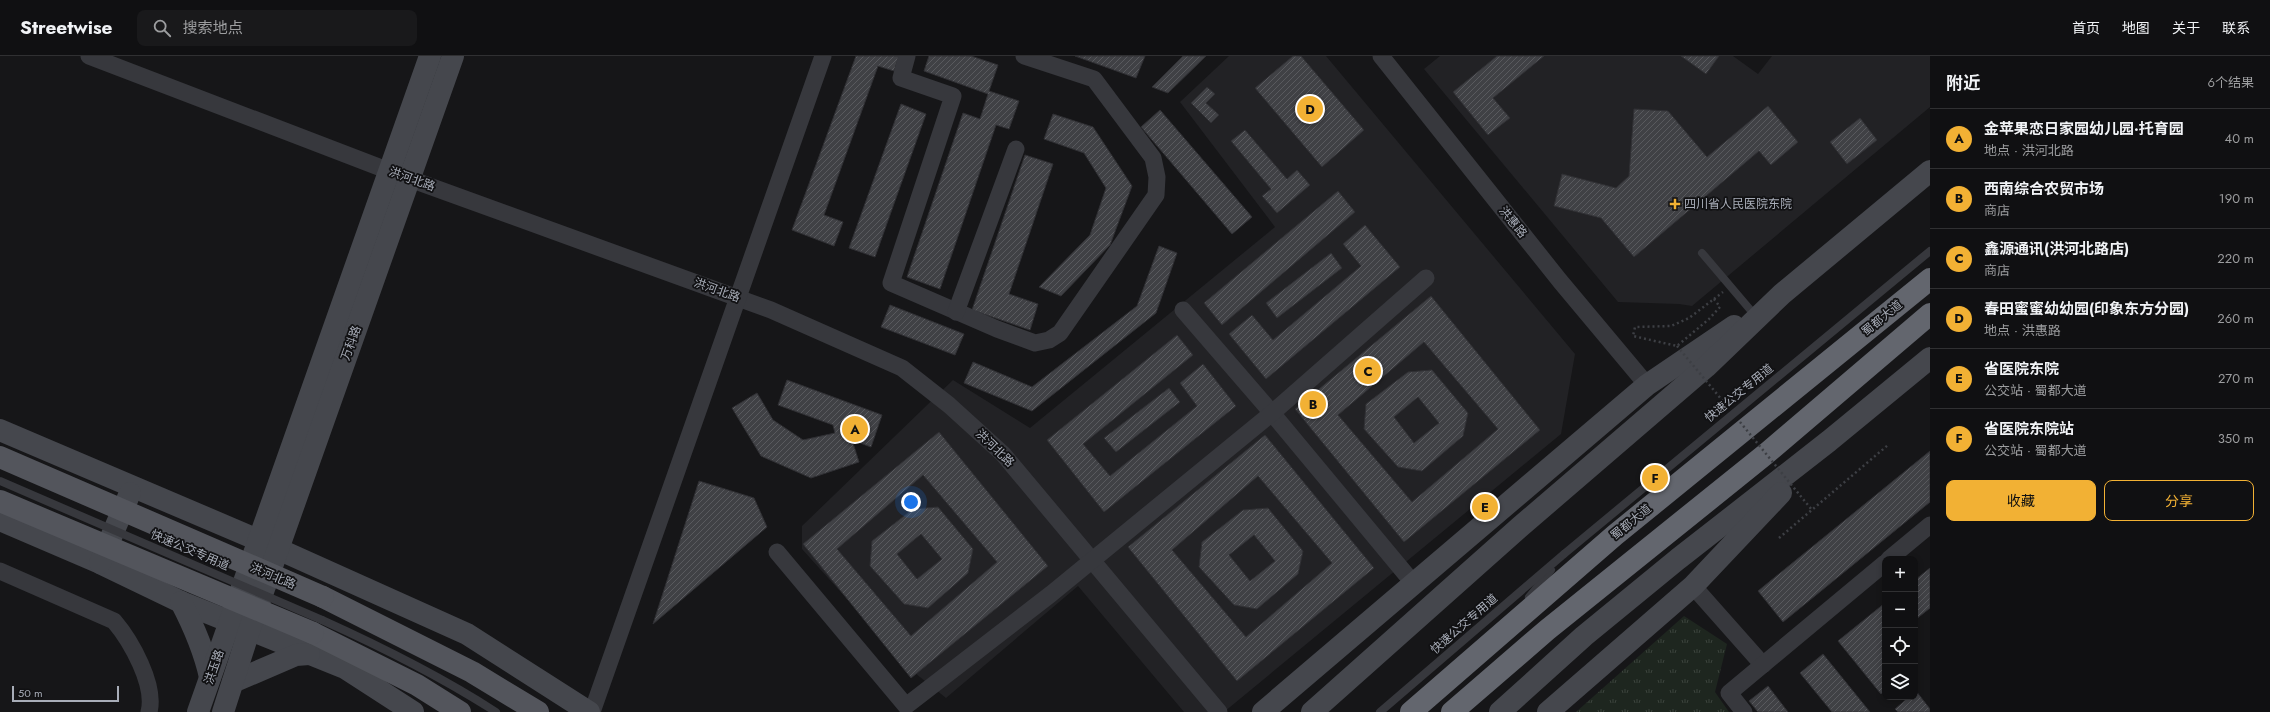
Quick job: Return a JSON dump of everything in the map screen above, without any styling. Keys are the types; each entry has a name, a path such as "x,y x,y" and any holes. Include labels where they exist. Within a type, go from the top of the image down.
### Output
{"highway":[{"name":"蜀都大道","path":"1411,712 1616,535 1930,278"},
{"path":"1452,712 1547,630 1767,453 1930,314"}],"main road":[{"name":"万科路","path":"230,622 430,56"},
{"name":"万科路","path":"249,631 453,56"},
{"path":"1312,712 1521,526 1706,367 1782,294 1930,171"},
{"path":"1264,712 1647,385 1782,294"},
{"path":"1500,712 1584,636 1678,559 1829,441 1930,358"},
{"path":"0,430 258,540 467,634 590,712"},
{"path":"1548,712 1692,586 1829,441"},
{"name":"洪河北路","path":"0,458 323,597 472,672 538,712"},
{"path":"100,563 133,487"},
{"path":"0,501 313,633 417,685 460,712"},
{"path":"0,520 100,563 181,602 249,631 345,668 413,712"},
{"path":"181,602 196,631 205,655 210,677"},
{"name":"洪玉路","path":"198,712 230,622"},
{"name":"洪玉路","path":"223,712 249,631"},
{"path":"233,682 296,655 309,654"},
{"path":"417,685 449,712"}],"street":[{"name":"洪河北路","path":"89,56 410,179 771,310 902,368 949,405 1003,454 1219,712"},
{"path":"590,712 823,56"},
{"path":"907,56 900,78 953,96 891,283 956,312 1035,343 1048,340 1060,333 1156,195 1157,176 1153,158 1094,79 1024,56"},
{"name":"洪惠路","path":"1381,56 1560,281 1647,385"},
{"path":"956,312 1016,149"},
{"path":"777,552 906,706 1093,560 1272,413 1426,278"},
{"path":"1183,310 1272,413 1414,584"},
{"path":"1893,556 1930,525"},
{"path":"1744,712 1729,693 1882,566"},
{"path":"0,570 114,621 126,636 145,675 151,703 149,712"},
{"path":"1692,586 1763,665"}],"lane":[{"name":"快速公交专用道","path":"1380,712 1564,554 1930,251"},
{"path":"1702,253 1753,313"},
{"name":"快速公交专用道","path":"0,481 391,651 462,690 496,712"},
{"name":"快速公交专用道","path":"1405,712 1508,624 1564,554"}],"path":[{"path":"1723,292 1690,318 1671,326 1635,327 1633,336 1677,346 1727,407"},
{"path":"1677,346 1709,319 1720,307 1714,299"},
{"path":"1737,419 1812,510"},
{"path":"1779,538 1888,445"}],"shaded area":[{"path":"1229,56 1326,56 1575,354 1561,434 1224,712 1184,712 1078,586 946,698 910,669 802,549 802,526 953,380 1030,428 1275,227 1180,102"},
{"name":"四川省人民医院东院","path":"1440,56 1733,56 1758,74 1772,56 1930,56 1930,107 1692,306 1679,304 1618,302 1424,69"}],"green space":[{"path":"1684,616 1727,644 1715,692 1729,712 1576,712"}],"building":[{"path":"856,56 899,56 894,71 878,66 824,215 843,222 834,246 792,230"},
{"path":"929,56 971,56 998,65 989,91 1019,101 1009,129 996,125 940,289 907,277 963,113 980,119 988,94 924,71"},
{"path":"1075,56 1145,56 1136,78"},
{"path":"1183,56 1206,56 1168,93 1152,87"},
{"path":"1293,56 1301,56 1364,130 1322,167 1255,88"},
{"path":"1497,56 1544,56 1493,98 1510,118 1488,135 1453,92"},
{"path":"1681,56 1719,56 1706,74"},
{"path":"1207,87 1215,94 1206,103 1219,115 1211,123 1191,103"},
{"path":"901,104 926,114 875,257 849,248"},
{"path":"1768,106 1798,142 1771,165 1759,151 1634,257 1601,218 1554,206 1562,174 1616,188 1629,176 1634,109 1668,111 1707,157"},
{"path":"1160,110 1252,217 1232,234 1141,127"},
{"path":"1053,114 1093,127 1132,186 1110,245 1061,296 1039,287 1090,235 1106,188 1084,153 1044,139"},
{"path":"1860,118 1877,140 1847,164 1830,142"},
{"path":"1245,130 1287,179 1297,170 1310,185 1277,213 1262,196 1271,189 1231,141"},
{"path":"1025,155 1053,164 1009,294 1038,304 1030,330 972,310"},
{"path":"1338,191 1355,212 1222,325 1204,303"},
{"path":"1365,225 1400,267 1266,379 1229,334 1252,315 1273,340 1361,266 1343,244"},
{"path":"1159,246 1177,253 1156,313 1032,411 964,383 973,362 1032,387 1137,306"},
{"path":"1331,253 1342,268 1277,318 1266,303"},
{"path":"1431,296 1540,430 1404,542 1295,409","holes":["1424,342 1498,429 1412,502 1338,415"]},
{"path":"890,305 964,334 955,355 881,327"},
{"path":"1177,335 1193,355 1083,444 1110,476 1197,406 1180,383 1203,364 1236,406 1104,512 1047,440"},
{"path":"1432,370 1468,413 1463,436 1422,471 1398,467 1364,429 1366,404 1408,372","holes":["1418,397 1439,423 1414,443 1394,417"]},
{"path":"787,380 882,415 871,447 852,440 859,462 811,478 761,456 732,408 757,393 773,420 803,440 835,433 833,425 778,405"},
{"path":"1169,388 1180,402 1116,452 1104,438"},
{"path":"939,432 1048,566 911,678 803,544","holes":["923,475 997,562 911,636 837,549"]},
{"path":"1265,435 1374,568 1237,681 1128,547","holes":["1258,476 1332,563 1246,637 1172,550"]},
{"path":"1930,451 1930,502 1783,622 1758,591"},
{"path":"699,481 754,498 767,527 653,624"},
{"path":"938,507 973,549 968,573 928,608 904,604 870,566 872,541 913,509","holes":["921,534 942,559 917,579 897,554"]},
{"path":"1268,508 1303,551 1298,574 1257,609 1234,605 1199,567 1202,542 1243,510","holes":["1254,535 1275,561 1250,581 1229,555"]},
{"path":"1930,568 1930,608 1918,618 1918,592 1918,578"},
{"path":"1882,605 1881,694 1838,641"},
{"path":"1823,654 1870,712 1832,712 1800,673"},
{"path":"1768,686 1788,712 1758,712 1749,701"},
{"path":"1918,694 1930,709 1930,712 1898,712 1895,709 1906,700 1918,700"}],"place":[{"name":"春田蜜蜜幼幼园(印象东方分园)","path":"1310,109"},
{"name":"四川省人民医院东院","path":"1675,204"},
{"name":"鑫源通讯(洪河北路店)","path":"1368,371"},
{"name":"西南综合农贸市场","path":"1313,404"},
{"name":"金苹果恋日家园幼儿园·托育园","path":"855,429"},
{"name":"省医院东院站","path":"1655,478"},
{"name":"省医院东院","path":"1485,507"}]}
